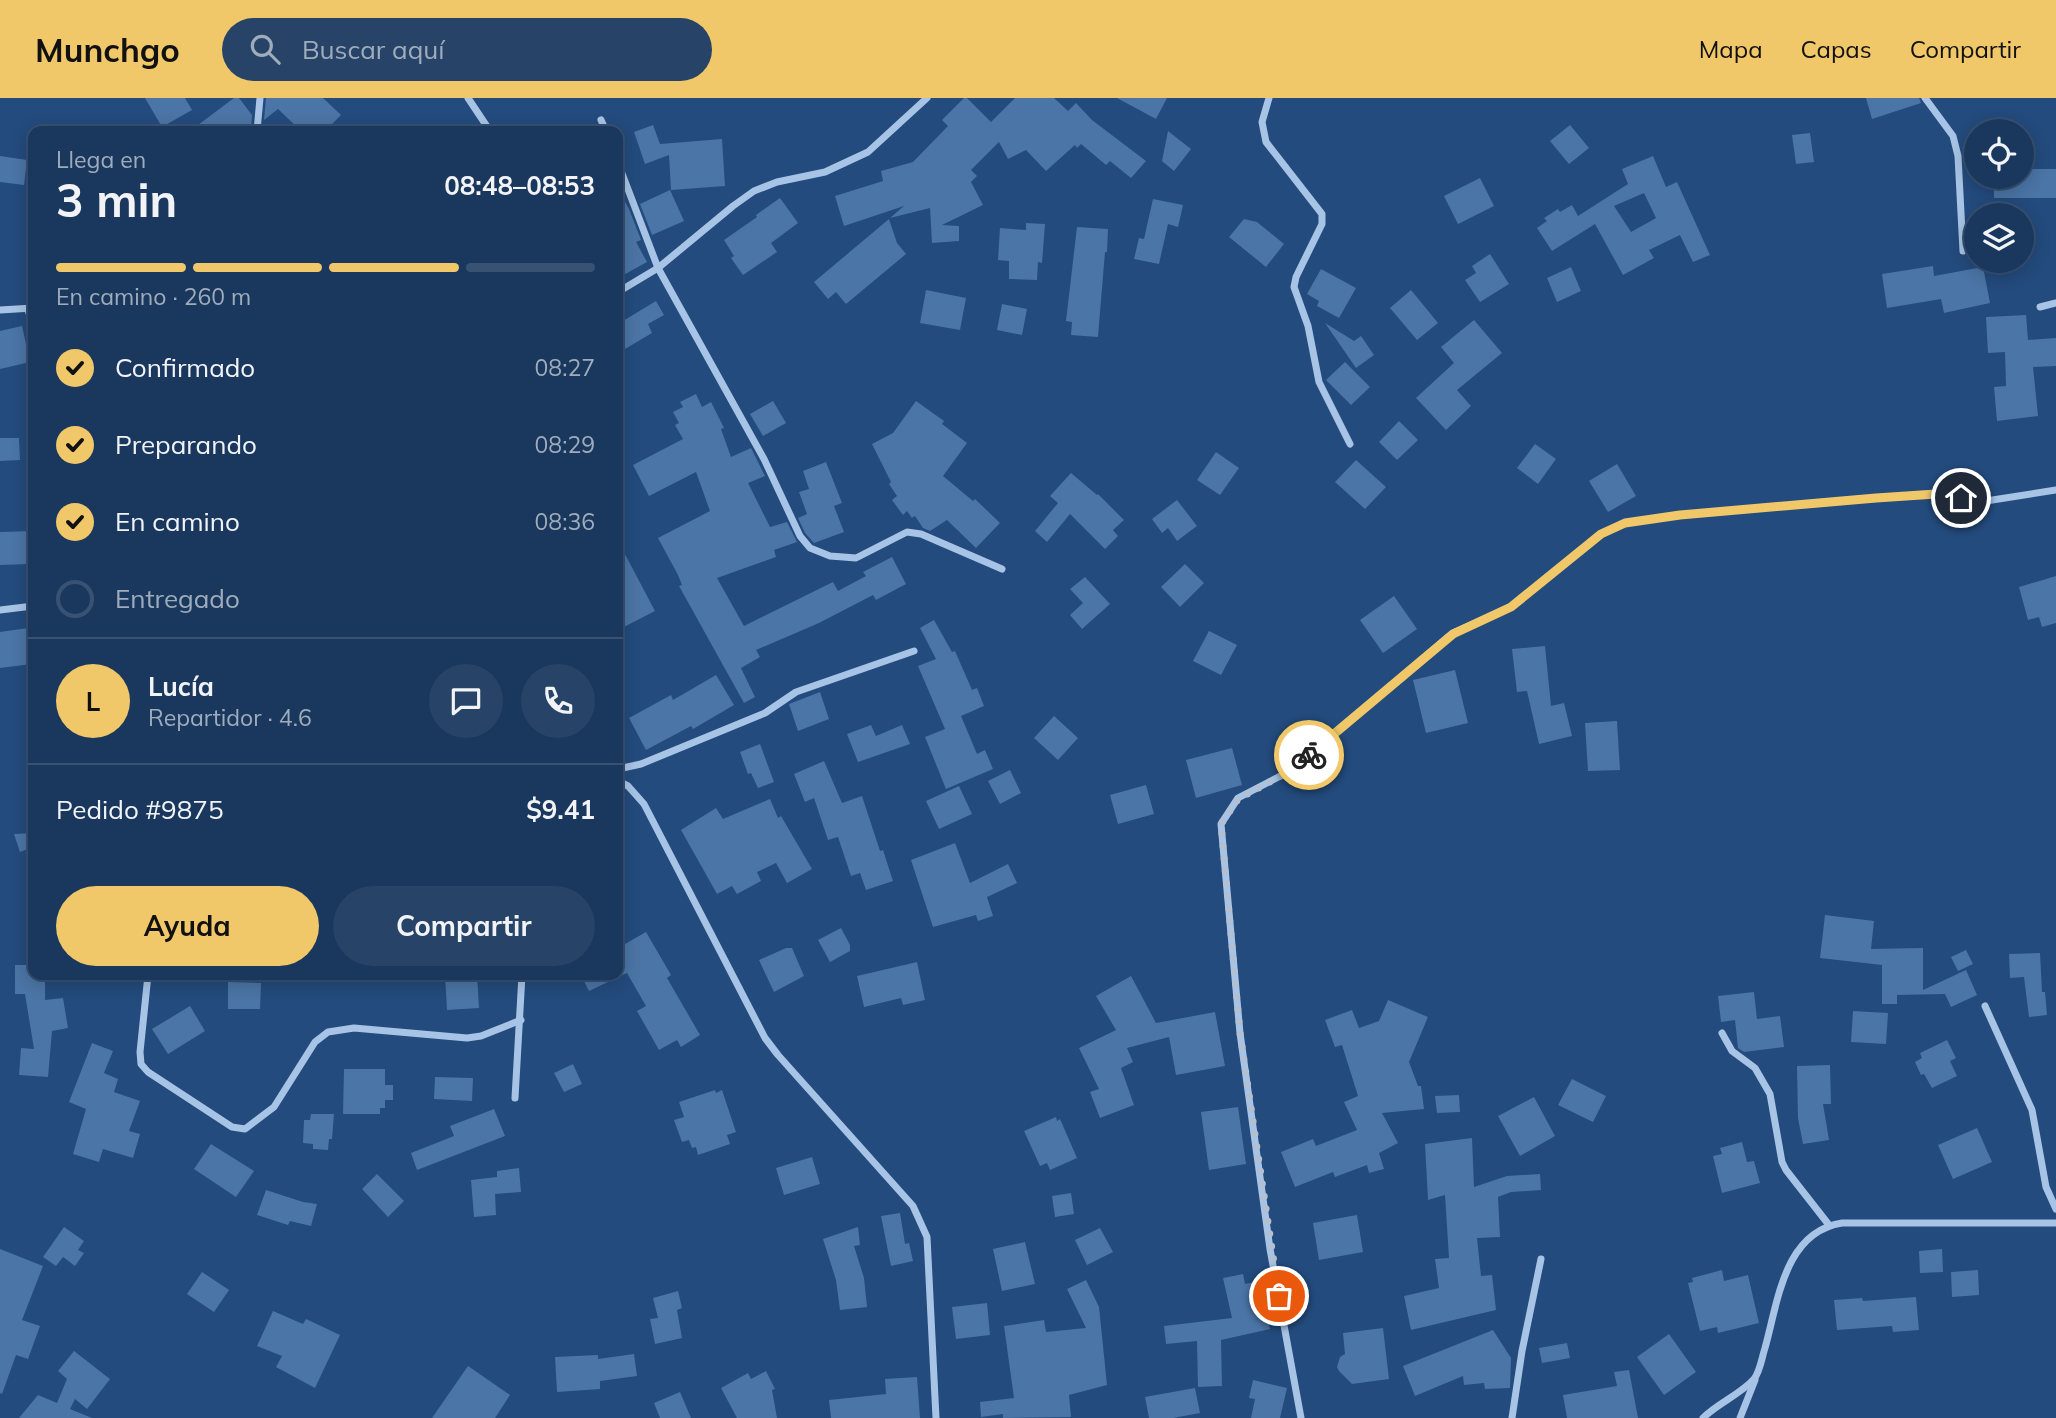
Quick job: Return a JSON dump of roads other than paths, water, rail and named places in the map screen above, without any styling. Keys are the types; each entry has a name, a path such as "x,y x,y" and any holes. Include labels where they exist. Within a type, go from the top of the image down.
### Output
{"street":[{"path":"257,126 260,98"},
{"path":"468,98 487,126"},
{"path":"623,289 658,268 754,191 778,182 825,172 868,152 927,98"},
{"path":"1269,98 1262,122 1266,142 1322,214 1322,224 1296,276 1294,287 1308,326 1319,382 1350,444"},
{"path":"1925,98 1953,136 1958,156 1963,251"},
{"path":"601,120 604,126"},
{"path":"623,176 658,268 764,459 800,536 810,548 831,556 856,558 907,532 921,534 1002,569"},
{"path":"2040,307 2056,303"},
{"path":"0,310 28,309"},
{"path":"1301,1418 1270,1248 1240,1033 1221,824 1238,799 1292,770 1453,634 1511,607 1601,534 1625,523 1694,514 1876,498 1936,494 1986,501 2056,490"},
{"path":"0,610 28,607"},
{"path":"623,768 641,764 765,713 796,692 914,652"},
{"path":"623,784 644,804 765,1038 913,1206 921,1220 927,1237 936,1418"},
{"path":"147,980 141,1064 148,1072 232,1127 245,1129 274,1107 315,1042 328,1032 354,1028 467,1038 481,1036 521,1020"},
{"path":"515,1098 522,980"},
{"path":"1985,1006 2032,1110 2046,1187 2056,1209"},
{"path":"1722,1033 1732,1051 1755,1068 1770,1094 1782,1162 1829,1225"},
{"path":"1740,1418 1756,1378 1786,1273 1797,1248 1816,1232 1829,1225 2056,1223"},
{"path":"1512,1418 1522,1351 1541,1259"},
{"path":"1703,1418 1711,1409 1756,1378"}]}
